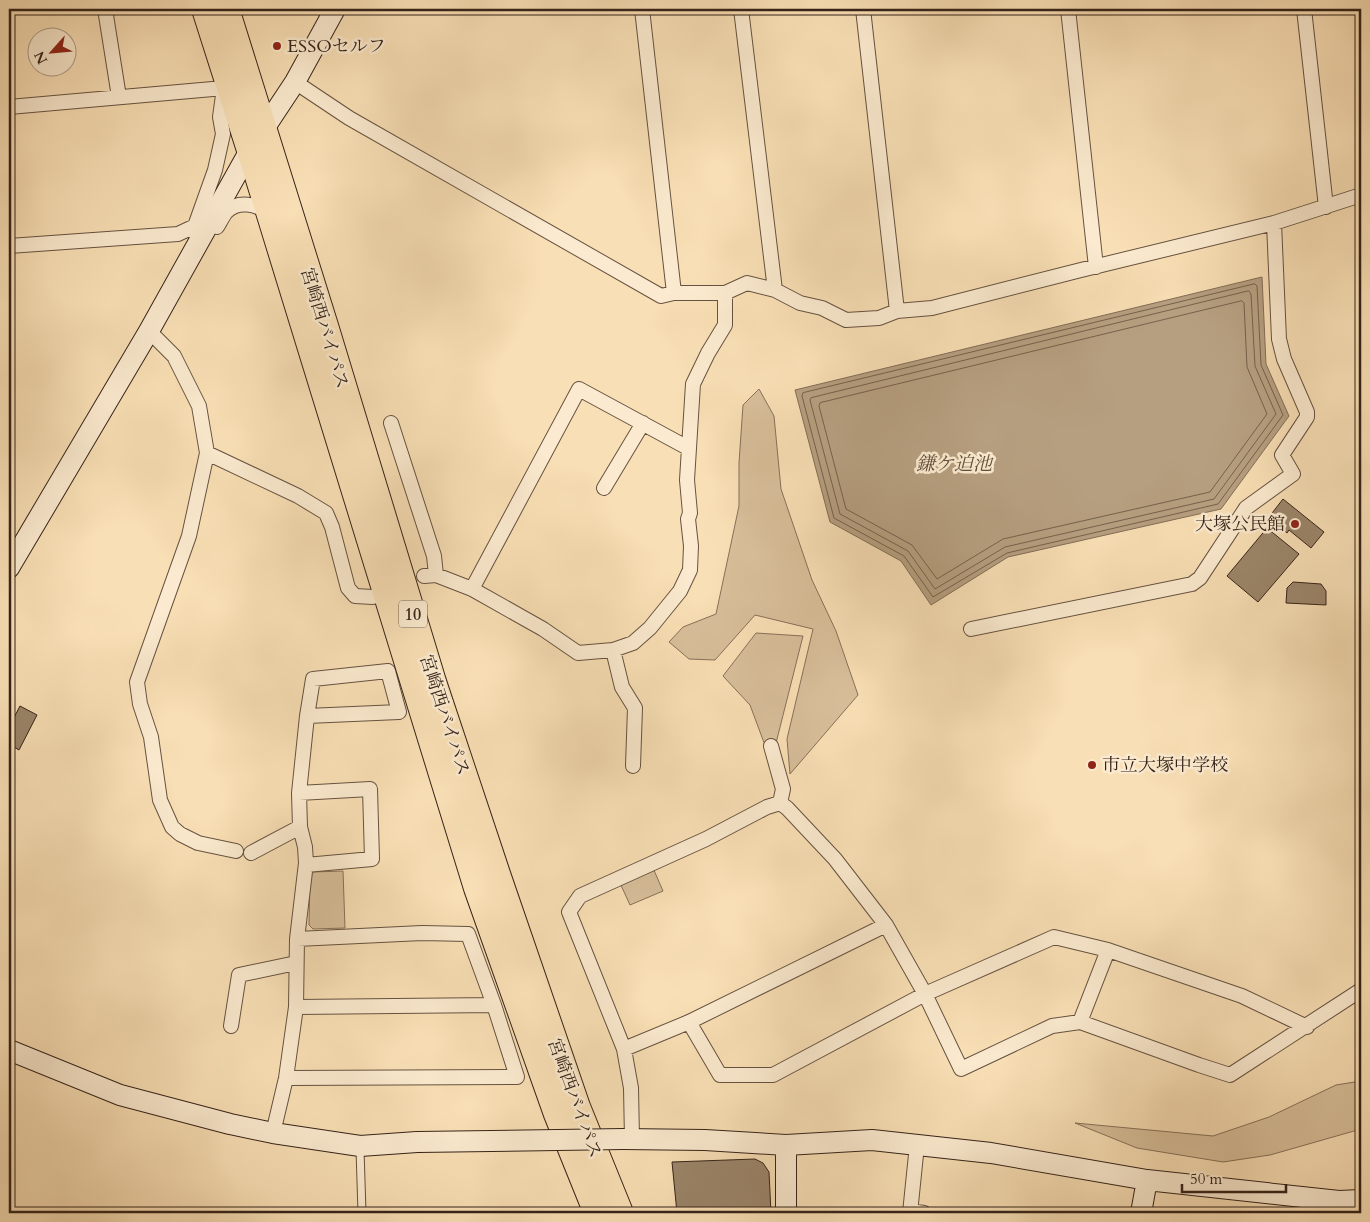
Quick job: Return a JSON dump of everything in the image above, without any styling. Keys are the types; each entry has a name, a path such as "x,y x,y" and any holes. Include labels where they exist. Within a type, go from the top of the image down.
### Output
{"highway":[{"name":"宮崎西バイパス","path":"205,9 223,77 257,141 325,326 433,682 498,878 577,1107 620,1213"},
{"name":"宮崎西バイパス","path":"226,9 257,141 272,222 477,888 557,1114 597,1213"}],"street":[{"path":"105,9 119,97"},
{"path":"9,568 149,331 197,235 295,82 335,9"},
{"path":"642,9 674,293"},
{"path":"741,9 775,290"},
{"path":"863,9 897,311"},
{"path":"1068,9 1096,267"},
{"path":"1304,9 1326,207"},
{"path":"9,107 119,97 223,77 220,117 223,134 197,235"},
{"path":"295,82 349,118 661,296 674,293 725,293 747,284 775,290 800,303 822,308 846,320 879,318 897,311 932,308 1274,223 1361,195"},
{"path":"9,246 178,234 211,236 227,211 241,205 254,205 268,212 272,222"},
{"path":"971,629 1192,584 1200,578 1246,508 1293,474 1282,455 1307,417 1307,412 1284,359 1279,339 1274,223"},
{"path":"391,423 434,556 430,576 472,589 543,629 578,653 613,650 633,642 650,628 680,591 690,570 691,546 688,518 690,513 687,480 693,384 708,353 725,326 725,293"},
{"path":"149,331 174,356 198,406 207,453 189,536 137,682 140,704 151,737 160,800 172,827 180,834 198,843 236,850"},
{"path":"472,589 579,389 688,448"},
{"path":"604,488 643,423"},
{"path":"207,453 298,496 326,513 332,527 348,588 355,596 373,597"},
{"path":"613,650 622,687 635,708 633,766"},
{"path":"273,1133 286,1078 296,1007 297,939 306,865 306,847 300,828 299,793 306,716 313,679 388,671 399,712 306,716"},
{"path":"771,746 783,790 780,803"},
{"path":"299,793 370,789 372,859 306,865"},
{"path":"780,803 835,859 886,925 925,994 961,1069 1052,1026 1080,1022 1199,1065 1230,1074 1307,1027 1361,990"},
{"path":"627,1139 631,1088 624,1049 569,912 580,896 706,839 767,807 780,803"},
{"path":"251,853 300,828"},
{"path":"624,1049 689,1022 886,925"},
{"path":"286,1078 517,1076 468,934 422,933 297,939"},
{"path":"689,1022 720,1075 773,1075 925,994 1054,937 1108,950 1242,996 1307,1027"},
{"path":"1080,1022 1108,950"},
{"path":"231,1026 239,975 296,963"},
{"path":"296,1007 494,1005"},
{"path":"9,1050 120,1095 230,1124 273,1133 360,1146 417,1142 627,1139 705,1140 786,1145 872,1140 991,1153 1147,1180 1339,1201 1361,1200"},
{"path":"917,1144 910,1212 924,1213"},
{"path":"786,1145 786,1213"},
{"path":"1141,1213 1147,1180"}],"lane":[{"path":"360,1146 362,1213"}],"shaded area":[{"path":"759,389 774,416 781,489 812,580 836,631 858,695 790,774 787,739 813,629 755,615 715,660 689,659 669,642 683,627 716,614 739,506 739,463 743,405"},
{"path":"756,633 803,636 776,743 766,748 750,705 723,676"},
{"path":"653,868 663,891 630,905 620,883"},
{"path":"343,871 345,928 313,929 309,925 310,875 313,872"},
{"path":"1361,1081 1361,1129 1270,1155 1223,1162 1137,1148 1075,1123 1213,1136 1269,1117 1336,1085"}],"water":[{"name":"鎌ケ迫池","path":"1262,277 1266,364 1289,416 1221,509 1008,557 931,605 901,561 830,522 795,390"}],"building":[{"name":"大塚公民館","path":"1283,499 1324,532 1311,548 1289,530 1287,533 1269,517"},
{"path":"1267,528 1299,554 1258,602 1227,576"},
{"path":"1293,582 1321,584 1326,591 1326,605 1286,603 1287,588"},
{"path":"20,706 37,715 19,750 9,744 9,727"},
{"path":"755,1159 763,1163 769,1172 771,1213 677,1213 672,1162"}],"place":[{"name":"ESSOセルフ","path":"277,46"},
{"name":"大塚公民館","path":"1295,524"},
{"name":"市立大塚中学校","path":"1092,765"}]}
